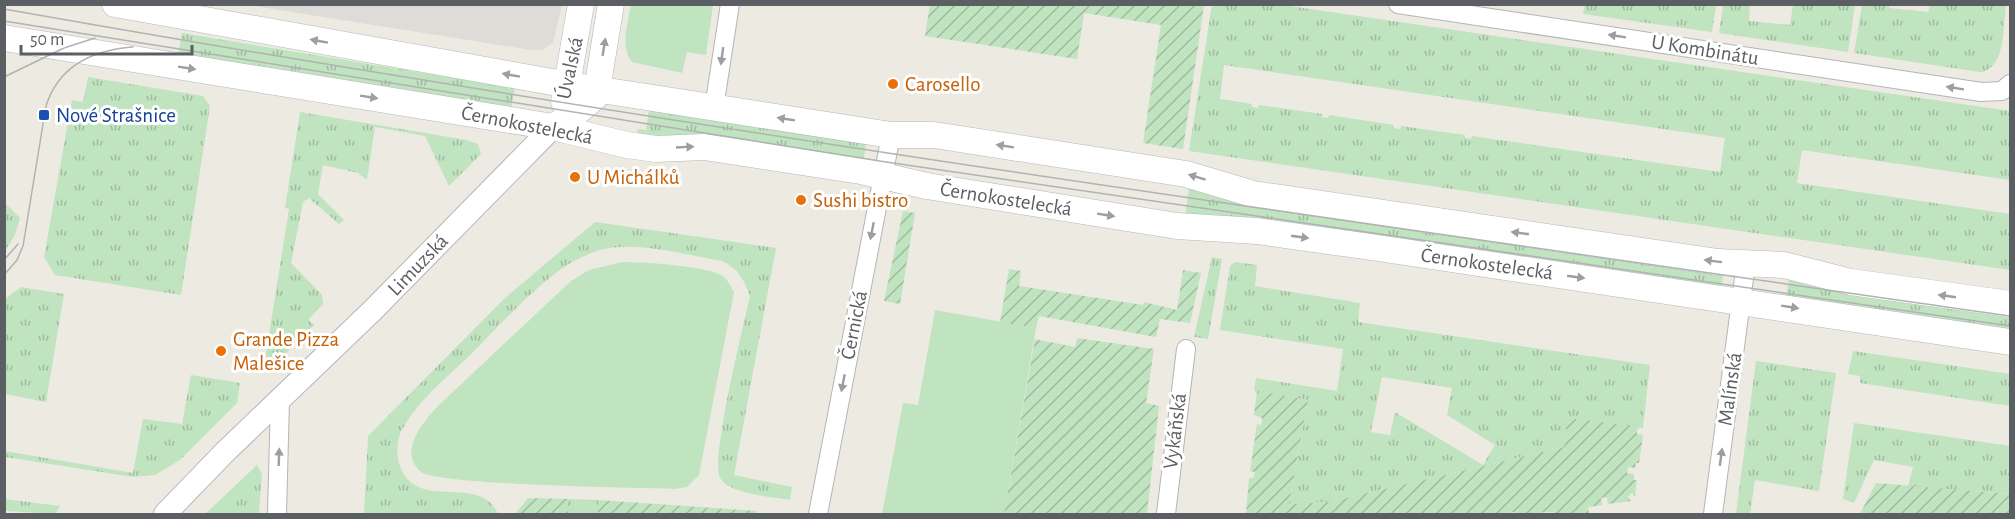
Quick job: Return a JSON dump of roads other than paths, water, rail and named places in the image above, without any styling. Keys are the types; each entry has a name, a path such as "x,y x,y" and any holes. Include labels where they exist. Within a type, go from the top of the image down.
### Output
{"main road":[{"name":"Černokostelecká","path":"115,4 598,90 891,135 934,135 1186,174 1253,194 1709,261 1784,265 1851,282 2010,304"},
{"name":"Úvalská","path":"553,127 569,85 582,4"},
{"name":"Úvalská","path":"553,127 588,105 598,90 611,4"},
{"name":"Černokostelecká","path":"4,38 553,127 627,145 656,149 704,147 861,171 883,177 1177,226 1280,234 2010,342"}],"street":[{"path":"714,108 730,4"},
{"name":"U Kombinátu","path":"1398,4 1981,92 2002,91 2010,84"},
{"name":"Limuzská","path":"165,514 225,452 374,310 553,127"},
{"name":"Černická","path":"818,514 891,135"},
{"name":"Malínská","path":"1713,514 1746,263"},
{"name":"Vykáňská","path":"1166,514 1186,349"},
{"path":"277,514 280,400"}],"tram line":[{"path":"4,9 755,133 2010,316"},
{"path":"4,21 886,162 2010,326"},
{"path":"4,77 64,48 95,38"},
{"path":"4,275 17,260 23,246 46,106 52,92 59,80 79,62 104,52 133,47"},
{"path":"4,260 18,244"}],"place":[{"name":"Carosello","path":"893,84"},
{"name":"Nové Strašnice","path":"44,115"},
{"name":"U Michálků","path":"575,177"},
{"name":"Sushi bistro","path":"801,200"},
{"name":"Grande Pizza Malešice","path":"221,351"}]}
